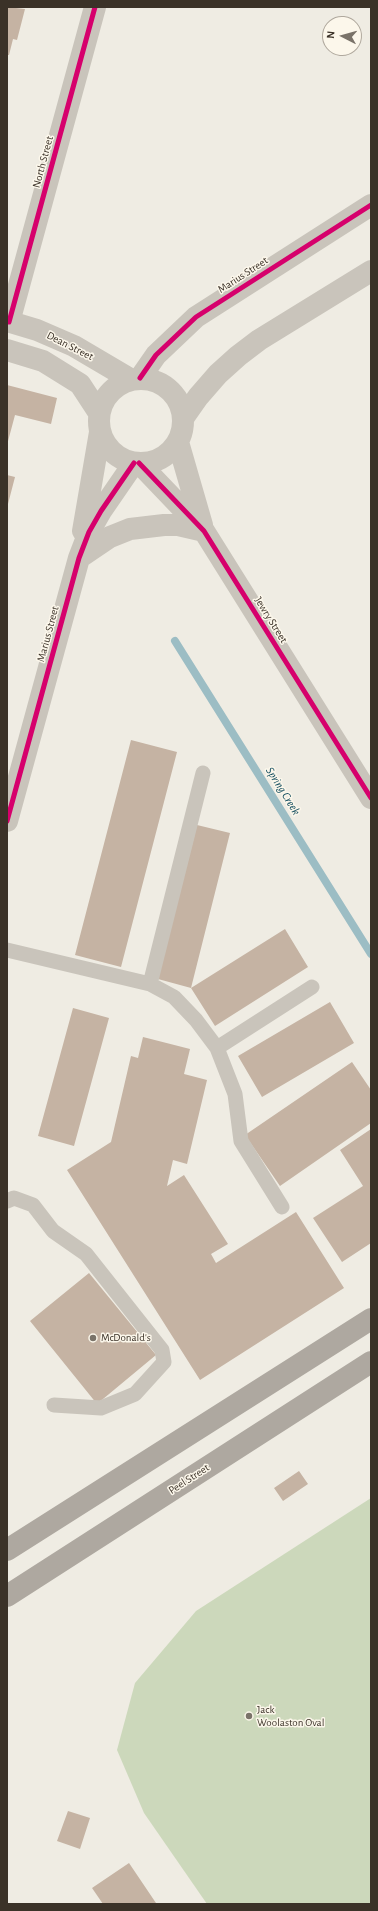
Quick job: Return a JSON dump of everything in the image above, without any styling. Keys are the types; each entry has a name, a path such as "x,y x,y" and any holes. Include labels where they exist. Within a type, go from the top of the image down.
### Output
{"main road":[{"path":"7,1550 371,1320"},
{"name":"Peel Street","path":"7,1596 371,1362"}],"street":[{"name":"North Street","path":"8,321 95,7"},
{"name":"Marius Street","path":"135,379 156,355 196,317 371,205"},
{"path":"184,417 213,380 238,356 260,340 371,271"},
{"name":"Dean Street","path":"8,321 37,330 74,346 135,379"},
{"path":"7,350 43,361 80,384 99,423 105,443 113,453 123,459 137,463 150,463 170,452 178,442 183,430 184,417 181,405 169,389 153,380 135,379 119,384 110,392 103,402 99,423"},
{"name":"Marius Street","path":"79,558 99,423"},
{"name":"Jewry Street","path":"178,442 204,531"},
{"name":"Marius Street","path":"7,821 79,558 89,532 101,511 137,463"},
{"name":"Jewry Street","path":"137,463 204,531 371,798"},
{"path":"79,558 110,537 130,529 178,525 204,531"}],"lane":[{"path":"150,984 203,773"},
{"path":"7,950 150,984 174,997 196,1020 217,1048 235,1094 241,1141 282,1207"},
{"path":"217,1048 312,987"},
{"path":"7,1201 14,1198 33,1205 53,1231 86,1254 162,1350 164,1362 135,1394 100,1408 54,1405"}],"green space":[{"name":"Jack Woolaston Oval","path":"371,1498 371,1904 207,1904 144,1813 117,1750 135,1683 196,1611"}],"building":[{"path":"7,7 25,9 17,40 13,39 9,55 7,55"},
{"path":"7,385 57,398 51,424 15,415 7,445"},
{"path":"7,475 15,477 8,504 7,504"},
{"path":"131,740 177,752 121,967 75,955"},
{"path":"197,825 230,833 191,988 158,979"},
{"path":"285,929 308,967 215,1026 191,988"},
{"path":"330,1002 354,1043 262,1097 238,1056"},
{"path":"73,1008 109,1018 74,1146 38,1136"},
{"path":"143,1037 190,1049 184,1074 207,1080 187,1164 173,1160 167,1186 184,1175 228,1244 211,1254 216,1263 296,1212 344,1288 200,1380 67,1170 111,1142 131,1056 138,1058"},
{"path":"352,1062 371,1090 371,1123 280,1186 245,1135"},
{"path":"371,1129 371,1243 342,1262 313,1218 363,1186 340,1150"},
{"name":"McDonald's","path":"89,1273 156,1355 97,1404 30,1321"},
{"path":"299,1471 308,1484 283,1501 274,1488"},
{"path":"68,1811 90,1818 80,1849 57,1841"},
{"path":"129,1863 156,1903 103,1904 92,1888"}],"waterway":[{"name":"Spring Creek","path":"175,641 371,954"}],"cycle path":[{"path":"9,322 95,7"},
{"path":"140,378 156,355 196,317 371,205"},
{"path":"7,821 79,558 89,532 101,511 134,463"},
{"path":"139,463 204,531 371,798"}],"place":[{"name":"McDonald's","path":"93,1338"},
{"name":"Jack Woolaston Oval","path":"249,1716"}]}
